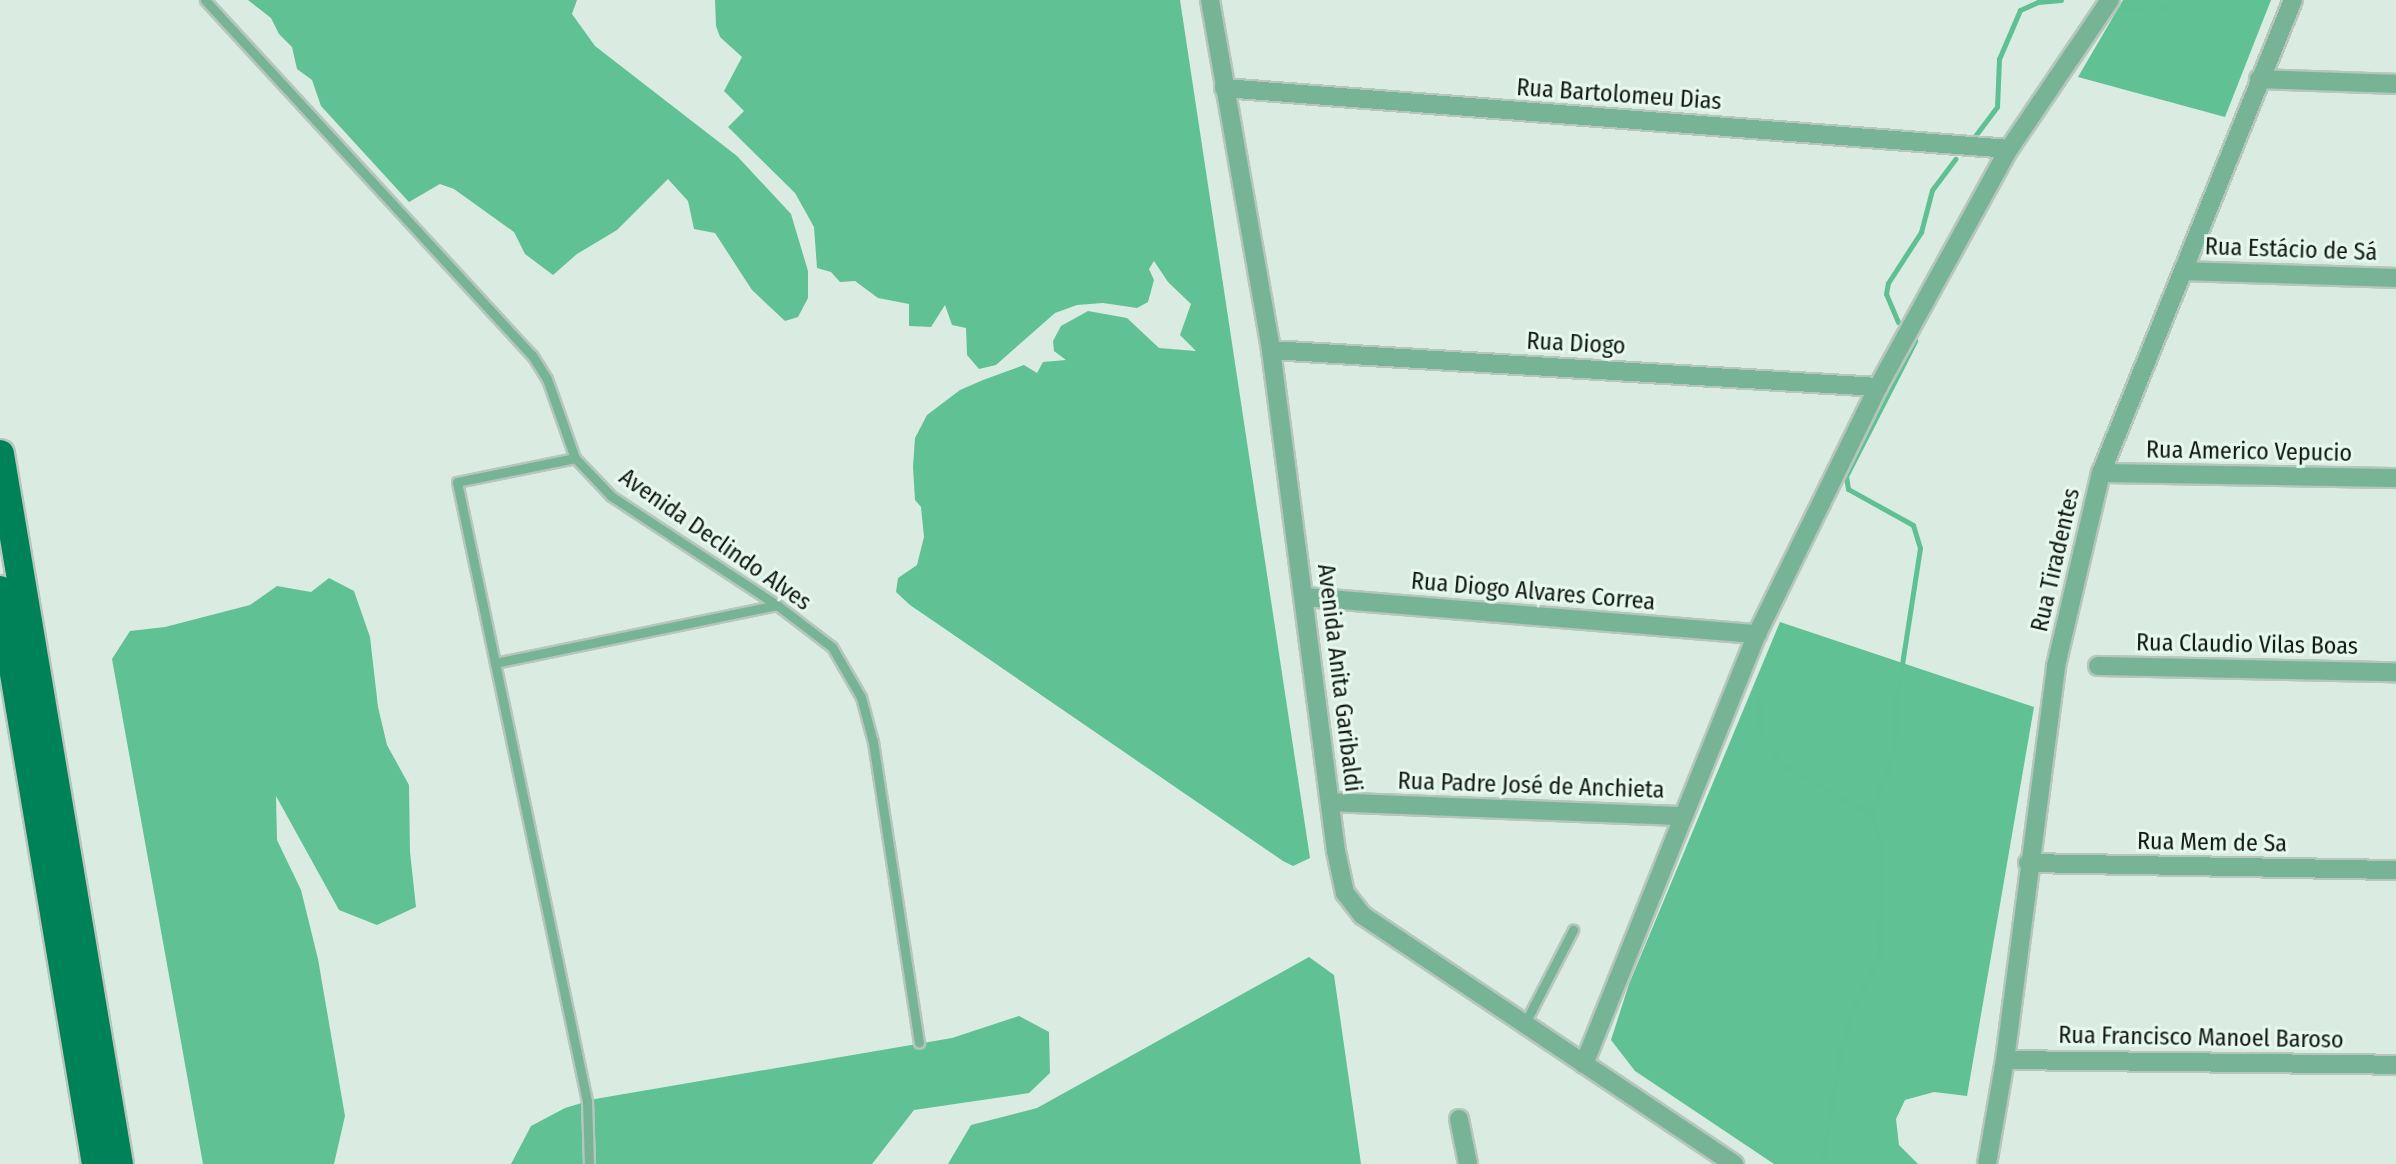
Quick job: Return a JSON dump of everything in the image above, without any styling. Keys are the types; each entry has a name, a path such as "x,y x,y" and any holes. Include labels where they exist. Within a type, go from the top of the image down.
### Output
{"main road":[{"path":"0,454 119,1164"},
{"path":"0,590 96,1164"}],"street":[{"name":"Avenida Anita Garibaldi","path":"1210,0 1271,350 1345,893 1362,915 1734,1164"},
{"path":"1584,1064 1757,634 1878,387 2009,149 2110,0"},
{"name":"Rua Tiradentes","path":"1987,1164 2005,1060 2028,863 2056,666 2101,473 2293,0"},
{"path":"2259,79 2396,84"},
{"name":"Rua Bartolomeu Dias","path":"1224,88 2009,149"},
{"name":"Rua Estácio de Sá","path":"2184,271 2396,278"},
{"name":"Rua Diogo","path":"1271,350 1878,387"},
{"name":"Rua Americo Vepucio","path":"2101,473 2396,478"},
{"name":"Rua Diogo Alvares Correa","path":"1305,597 1757,634"},
{"name":"Rua Claudio Vilas Boas","path":"2098,666 2396,672"},
{"name":"Rua Padre José de Anchieta","path":"1331,802 1682,816"},
{"name":"Rua Mem de Sa","path":"2028,863 2396,870"},
{"name":"Rua Francisco Manoel Baroso","path":"2005,1060 2396,1065"},
{"path":"1459,1119 1468,1164"}],"lane":[{"name":"Avenida Declindo Alves","path":"205,0 532,355 547,379 575,458 611,496 777,605 832,647 861,697 873,742 919,1043"},
{"path":"575,458 457,482 587,1101 589,1164"},
{"path":"495,663 777,605"},
{"path":"1525,1023 1573,930"}],"green space":[{"path":"248,0 577,0 572,14 595,46 737,156 791,214 808,271 808,298 798,317 785,321 752,290 715,233 694,229 688,201 668,179 617,230 577,254 553,275 525,254 514,232 454,189 440,184 409,202 321,106 312,80 297,69 292,47 279,34 271,18"},
{"path":"715,0 1180,0 1310,858 1293,866 1283,861 910,605 896,592 898,578 917,565 924,537 921,507 915,500 913,467 915,438 927,415 960,390 983,380 1024,365 1037,373 1043,362 1066,360 1054,351 1053,341 1061,326 1088,311 1127,318 1159,348 1196,351 1180,335 1191,304 1168,282 1154,261 1149,269 1154,280 1148,302 1137,308 1103,303 1077,305 1055,313 996,365 979,369 967,355 966,328 952,325 945,305 931,327 909,326 909,304 878,298 855,281 840,282 831,272 817,268 814,227 795,193 728,127 744,111 724,91 742,57 720,37 716,26"},
{"path":"2123,0 2271,0 2225,117 2078,77"},
{"path":"329,578 354,591 370,637 378,707 387,745 409,785 410,852 416,907 377,925 339,910 276,796 277,840 301,890 318,959 345,1116 334,1164 203,1164 112,659 130,631 165,627 250,605 277,586 311,592"},
{"path":"1780,622 2034,707 1967,1096 1934,1092 1905,1100 1896,1119 1899,1145 1918,1164 1774,1164 1635,1071 1611,1040 1629,984"},
{"path":"1309,957 1334,975 1361,1164 948,1164 971,1125 1037,1108"},
{"path":"1019,1016 1049,1032 1050,1073 1029,1093 914,1110 872,1164 511,1164 531,1126 565,1108 595,1099 952,1038"}],"waterway":[{"path":"1975,136 1997,107 1999,59 2020,10 2038,2 2061,0"},
{"path":"2123,7 2152,13 2176,0"},
{"path":"1898,322 1886,294 1888,283 1921,232 1932,190 1955,159"},
{"path":"1823,1157 1840,1053 1854,1006 1880,952 1882,847 1871,814 1893,754 1896,703 1920,548 1913,525 1848,489 1846,476 1915,341"},
{"path":"1758,699 1761,734 1782,765 1871,814"}]}
